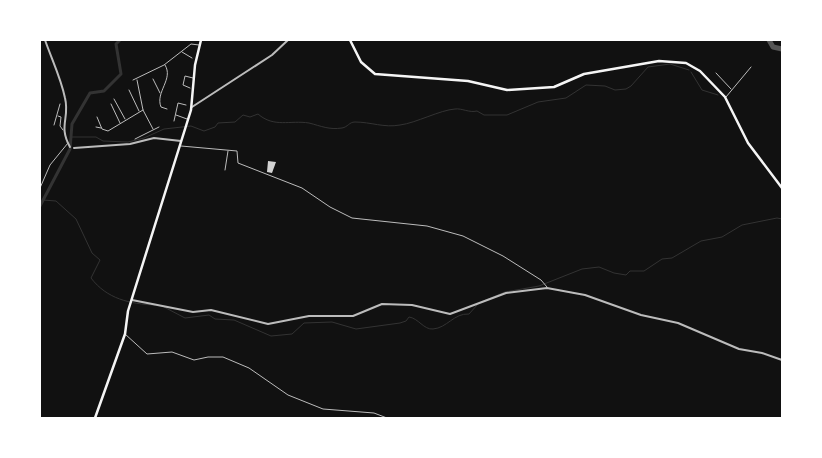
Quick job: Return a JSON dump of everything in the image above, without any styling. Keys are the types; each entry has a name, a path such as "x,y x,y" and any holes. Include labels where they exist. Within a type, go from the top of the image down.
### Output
{"main road":[{"path":"95,418 125,334 131,302 181,146 184,128 192,107 194,79 202,40"},
{"path":"350,40 366,69 384,76 463,81 497,89 518,90 558,86 589,73 673,60 694,67 725,97 748,143 782,188"}],"street":[{"path":"45,40 57,67 66,99 67,107 63,130"},
{"path":"192,107 272,55 288,40"},
{"path":"133,80 137,80 164,65 191,44 200,45"},
{"path":"182,52 192,58"},
{"path":"164,65 168,73 161,93 160,104 166,108"},
{"path":"725,97 751,67"},
{"path":"716,73 732,90"},
{"path":"189,86 182,86 185,76 194,79"},
{"path":"137,80 143,110 153,129"},
{"path":"154,80 161,93"},
{"path":"130,90 140,112"},
{"path":"120,123 113,103 125,120"},
{"path":"174,121 178,103 186,105"},
{"path":"54,125 60,104"},
{"path":"96,127 111,130 143,110"},
{"path":"176,115 187,119"},
{"path":"57,116 62,117 60,126 72,148 130,144 154,138 181,141"},
{"path":"97,119 102,128"},
{"path":"136,138 160,127"},
{"path":"40,188 50,165 68,143"},
{"path":"181,146 238,152 238,163 302,188 330,207 352,218 427,226 463,236 503,256 547,288"},
{"path":"225,170 228,150"},
{"path":"131,302 193,312 211,310 268,324 309,316 353,316 382,304 412,305 446,314 513,292 547,288 590,297 647,317 672,321 739,349 762,353 782,360"},
{"path":"125,334 147,354 172,352 194,360 208,357 223,357 249,368 288,395 323,409 374,413 387,418"}],"building":[{"path":"268,161 276,162 272,173 267,172"}],"waterway":[{"path":"40,206 70,149 72,124 90,93 104,91 121,74 116,44 120,40"},
{"path":"71,137 96,137 103,141 128,142 144,138 164,129 191,126 204,131 215,127 218,123 235,122 243,115 250,117 258,114 270,121 282,123 302,122 333,128 344,127 355,122 388,126 400,125 455,109 477,111 484,115 507,115 538,102 566,98 586,85 605,86 615,90 626,89 648,67 670,64 689,70"},
{"path":"691,72 702,90 718,95"},
{"path":"43,200 56,201 76,219 92,253 100,260 91,278 97,285 112,296 128,302 155,305"},
{"path":"481,302 505,292 539,286 582,269 599,267 626,275 630,271 644,271 662,259 672,258 701,241 722,237 742,225 777,218 782,219"},
{"path":"164,307 185,318 209,315 215,319 234,320 271,336 292,334 304,323 332,322 356,329 400,323 406,321 409,317 427,328 433,329 459,316 469,314 478,304"}],"taxiway":[{"path":"769,40 773,47 782,49"}]}
